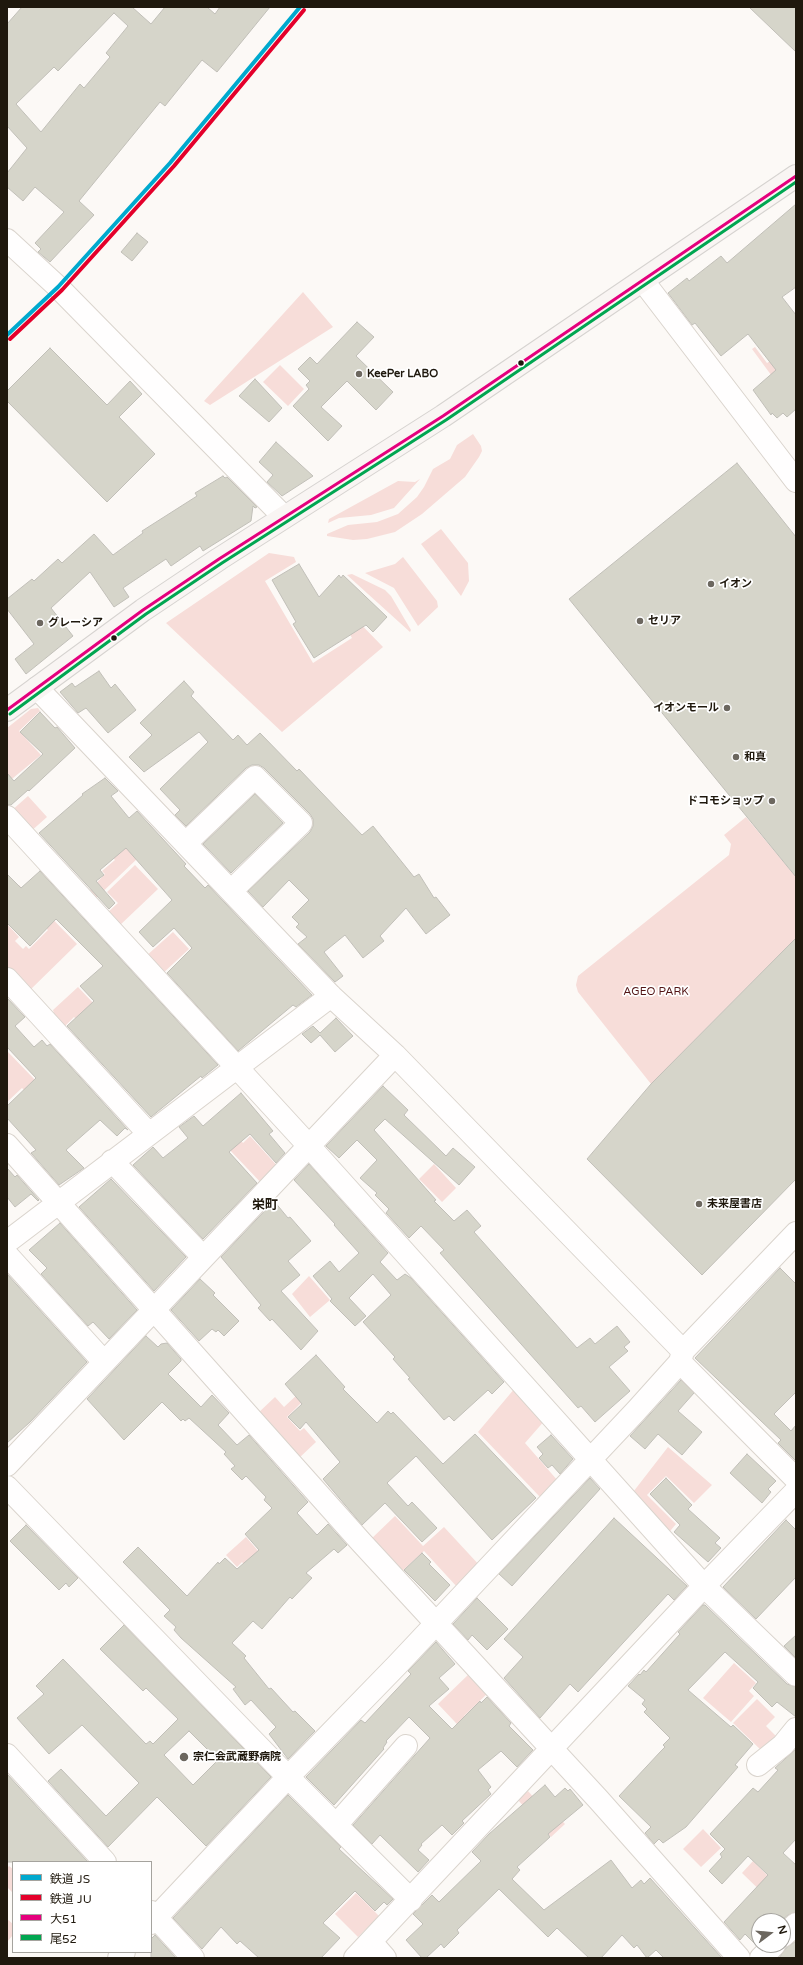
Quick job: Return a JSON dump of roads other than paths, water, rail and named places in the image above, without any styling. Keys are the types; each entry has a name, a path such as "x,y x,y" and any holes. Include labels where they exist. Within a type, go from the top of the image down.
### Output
{"main road":[{"path":"7,710 143,610 284,516 443,416 796,176"}],"street":[{"path":"7,240 58,287 284,516"},
{"path":"643,281 796,481"},
{"path":"37,688 331,996 396,1055 796,1479"},
{"path":"186,843 256,776 301,823 231,891"},
{"path":"7,817 309,1146 518,1377 589,1460 704,1586 796,1675"},
{"path":"7,979 149,1134"},
{"path":"7,1242 331,996"},
{"path":"7,1465 396,1055"},
{"path":"7,1145 153,1310 435,1623 552,1749 739,1958"},
{"path":"112,1161 203,1257"},
{"path":"193,1958 153,1918 397,1665 589,1460 681,1357 792,1244"},
{"path":"7,1255 104,1362"},
{"path":"7,1487 288,1777 337,1824 411,1900"},
{"path":"355,1958 704,1586 796,1491"},
{"path":"758,1765 783,1746 796,1730"},
{"path":"337,1824 406,1746"},
{"path":"7,1755 104,1861"},
{"path":"371,1942 386,1958"}],"rail line":[{"name":"JS","path":"7,335 58,287 170,163 300,7"},
{"name":"JU","path":"10,339 62,290 174,166 304,10"}],"place":[{"name":"KeePer LABO","path":"359,374"},
{"name":"イオン","path":"711,584"},
{"name":"セリア","path":"640,621"},
{"name":"グレーシア","path":"40,623"},
{"name":"イオンモール","path":"727,708"},
{"name":"和真","path":"736,757"},
{"name":"ドコモショップ","path":"772,801"},
{"name":"未来屋書店","path":"699,1204"},
{"name":"宗仁会武蔵野病院","path":"184,1757"}],"district":[{"name":"栄町","path":"265,1206"}],"park label":[{"name":"AGEO PARK","path":"656,992"}]}
